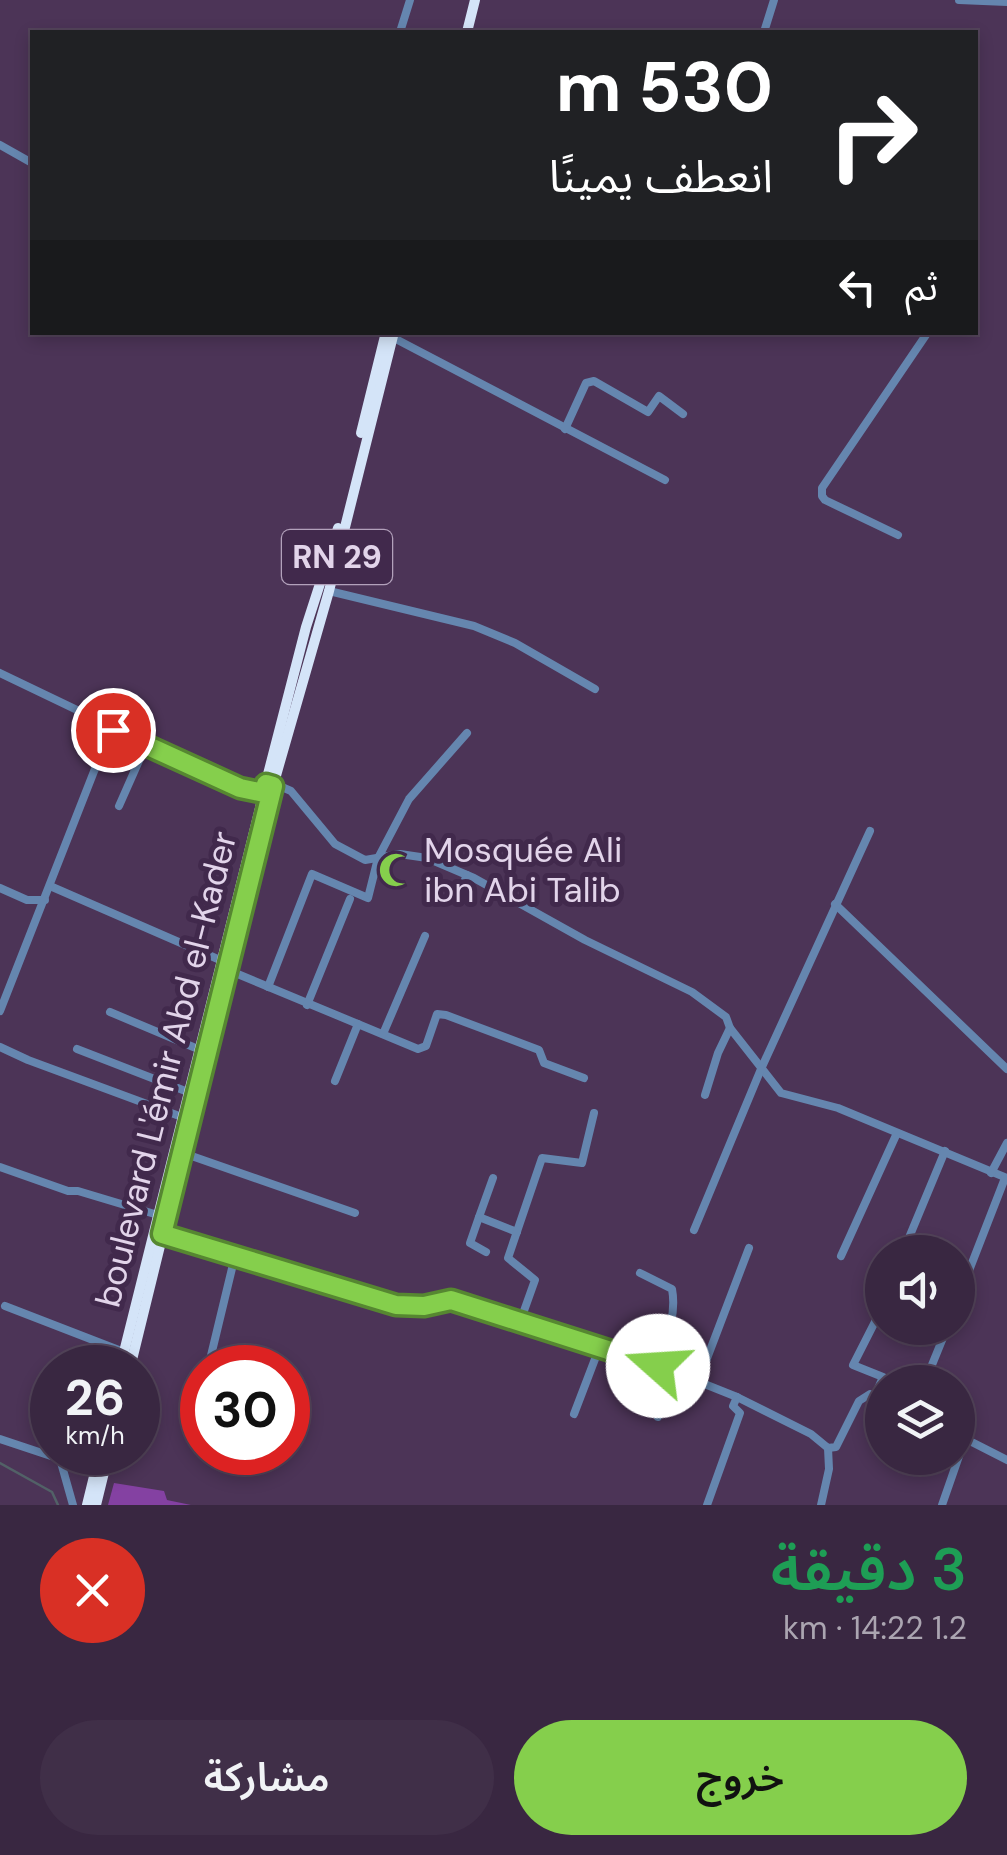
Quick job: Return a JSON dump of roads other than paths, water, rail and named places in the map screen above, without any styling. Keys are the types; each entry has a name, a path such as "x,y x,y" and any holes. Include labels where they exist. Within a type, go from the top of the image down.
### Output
{"highway":[{"path":"464,30 472,0"},
{"name":"RN 29","path":"270,784 329,591 388,335"},
{"name":"RN 29","path":"135,1345 306,627 336,534 388,335"},
{"name":"boulevard L'émir Abd el-Kader","path":"126,1345 198,1049 224,965"},
{"path":"87,1505 94,1475"},
{"path":"96,1505 103,1475"}],"street":[{"path":"401,30 410,0"},
{"path":"765,30 774,0"},
{"path":"958,0 1007,2"},
{"path":"0,146 30,163"},
{"path":"390,335 664,480"},
{"path":"898,535 825,500 822,488 926,335"},
{"path":"565,429 586,383 594,381 648,412 659,396 683,414"},
{"path":"329,591 474,626 514,643 595,689"},
{"path":"0,673 240,788 270,784 291,791 335,844 365,860 400,854 428,858 467,875 585,940 692,992 726,1017 730,1028 781,1093 838,1108 1006,1178 975,1256"},
{"path":"0,1011 111,728"},
{"path":"268,987 312,874 368,898 378,858 409,800 467,733"},
{"path":"120,806 146,745"},
{"path":"694,1230 761,1069 870,830"},
{"path":"458,896 467,875"},
{"path":"50,886 307,1005 418,1049 426,1046 438,1014 446,1015 540,1050 544,1064 584,1078"},
{"path":"0,888 26,900 45,900"},
{"path":"307,1005 350,899"},
{"path":"835,904 1007,1069"},
{"path":"383,1034 426,936"},
{"path":"110,1012 198,1049"},
{"path":"336,1081 358,1024"},
{"path":"705,1095 730,1028"},
{"path":"0,1046 182,1117"},
{"path":"77,1049 188,1092"},
{"path":"520,1322 535,1280 508,1258 542,1158 582,1163 594,1112"},
{"path":"841,1256 898,1133"},
{"path":"991,1173 1007,1142"},
{"path":"909,1235 945,1150"},
{"path":"183,1153 355,1213"},
{"path":"1,1170 158,1215"},
{"path":"486,1252 470,1244 493,1178"},
{"path":"480,1216 517,1232"},
{"path":"162,1234 396,1305 424,1306 451,1300 600,1346 736,1398 811,1434 828,1448 836,1447 859,1401 865,1397"},
{"path":"698,1382 749,1248"},
{"path":"214,1345 235,1256"},
{"path":"640,1273 672,1289 674,1294 671,1324 658,1366"},
{"path":"5,1306 106,1345"},
{"path":"865,1341 853,1365 865,1370"},
{"path":"574,1414 600,1346"},
{"path":"658,1416 671,1371"},
{"path":"707,1505 740,1413 734,1406 736,1398"},
{"path":"0,1439 60,1459 73,1505"},
{"path":"975,1444 1007,1460"},
{"path":"822,1505 829,1469 828,1448"},
{"path":"942,1505 950,1475"}],"waterway":[{"path":"0,1463 52,1492 58,1505"}],"place":[{"name":"Mosquée Ali ibn Abi Talib","path":"396,870"}]}
